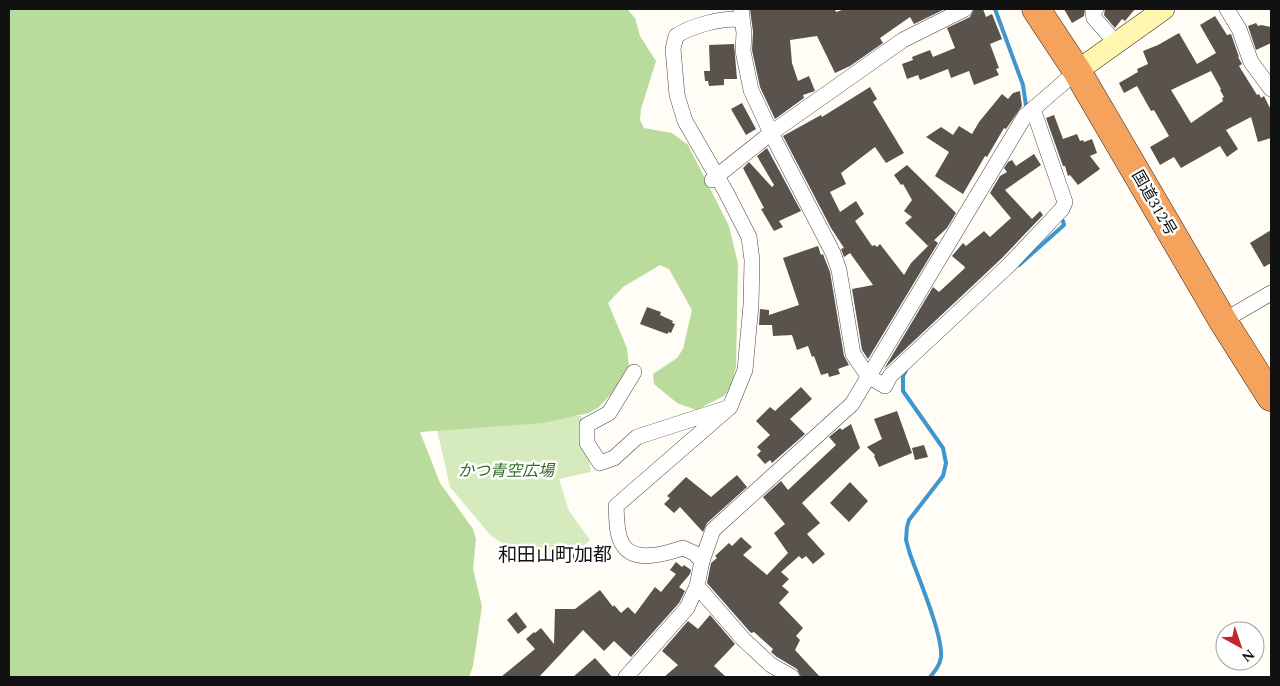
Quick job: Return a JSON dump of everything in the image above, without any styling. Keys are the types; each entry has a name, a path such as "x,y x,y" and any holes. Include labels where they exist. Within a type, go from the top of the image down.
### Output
{"highway":[{"name":"国道312号","path":"1036,9 1077,71 1223,321 1271,397"}],"main road":[{"path":"1077,71 1164,9"}],"street":[{"path":"714,178 770,133 902,40 965,9"},
{"path":"1096,9 1094,18 1117,44"},
{"path":"1227,9 1239,29 1251,62 1271,89"},
{"path":"702,561 683,548 649,556 635,554 623,547 618,533 616,506 730,407 745,370 751,305 752,260 749,237 714,178 685,122 677,95 673,49 676,36 687,29 741,14 744,33 743,51 751,90 770,133 833,253 839,270 853,354 868,376 885,386 890,376 1009,265 1062,209 1065,202 1033,108"},
{"path":"626,677 687,608 697,586 702,561 713,530 852,404 1025,116 1077,71"},
{"path":"1223,321 1271,293"},
{"path":"634,372 609,413 587,425 586,443 600,462 614,458 637,437 730,407"},
{"path":"697,586 744,640 771,665 792,677"}],"green space":[{"path":"9,9 627,9 635,18 640,36 656,61 641,109 640,120 644,128 672,133 688,145 729,226 738,264 736,367 730,388 724,396 696,410 677,403 654,384 653,374 677,358 683,349 692,310 669,269 660,265 623,287 608,303 627,348 629,368 627,377 598,408 589,413 543,423 420,432 440,483 473,529 476,539 473,569 482,606 473,666 469,677 9,677"},
{"name":"かつ青空広場","path":"434,416 581,416 591,472 559,479 569,511 590,540 580,549 558,562 536,563 491,536 450,487"}],"building":[{"path":"750,9 835,9 836,12 845,9 945,9 914,24 910,17 880,38 883,43 850,66 835,73 817,36 790,40 792,63 798,81 809,76 815,91 803,95 804,98 775,119 760,87 752,50 753,32"},
{"path":"974,9 983,9 986,17 992,14 1002,39 990,44 999,68 996,69 999,75 974,85 969,71 951,78 948,69 920,80 918,75 907,79 902,64 913,60 912,57 930,50 933,57 955,48 947,28 970,17"},
{"path":"1064,9 1085,9 1084,16 1072,23"},
{"path":"1105,9 1135,9 1125,21 1122,19 1115,28 1104,15"},
{"path":"1215,16 1227,35 1231,34 1242,64 1239,66 1257,95 1259,94 1261,98 1264,96 1271,110 1271,138 1258,142 1251,117 1226,130 1238,149 1227,157 1220,146 1181,168 1174,157 1160,165 1150,147 1169,136 1154,110 1151,111 1137,86 1124,93 1119,83 1138,72 1137,69 1148,64 1143,51 1179,33 1197,64 1216,53 1200,25","holes":["1211,71 1224,97 1222,98 1223,101 1191,123 1171,90"]},
{"path":"1256,23 1258,26 1271,27 1271,43 1256,50 1248,26"},
{"path":"734,44 737,79 724,79 724,85 709,86 708,81 705,81 704,71 710,71 709,45"},
{"path":"870,87 877,99 873,102 904,153 886,163 875,147 841,173 846,184 830,192 840,212 856,201 864,214 855,221 872,246 875,245 877,247 880,244 904,275 911,263 934,240 938,243 868,359 862,350 852,289 873,285 850,253 844,257 841,249 844,248 831,228 783,136 821,115 822,117"},
{"path":"1020,91 1022,106 1006,129 1004,128 987,157 985,156 963,194 935,176 949,152 926,137 941,127 953,135 959,126 972,134 979,122 1002,94 1008,99 1013,93"},
{"path":"742,103 756,129 746,135 731,109"},
{"path":"1054,115 1063,139 1077,134 1080,141 1083,140 1084,142 1092,139 1097,153 1090,156 1100,169 1078,185 1070,175 1068,176 1065,166 1063,166 1046,118"},
{"path":"767,148 801,211 779,221 783,227 774,231 761,209 764,208 743,168 749,162 772,187 774,185 757,156"},
{"path":"1034,154 1041,165 1005,190 1032,219 1040,211 1043,215 1002,258 884,369 933,287 939,292 964,269 965,267 952,256 963,243 966,246 984,231 990,237 1011,218 990,193 1000,176 1007,172 1004,168 1008,162 1012,160 1016,166"},
{"path":"907,165 956,213 947,228 928,246 905,223 912,217 904,211 912,200 903,184 901,185 894,175"},
{"path":"1271,230 1271,263 1264,267 1250,243"},
{"path":"818,246 830,272 844,356 849,365 838,369 840,374 829,377 828,373 821,375 808,346 797,350 792,335 773,336 772,325 759,325 760,309 769,310 769,315 799,305 783,258"},
{"path":"647,307 661,312 660,315 673,321 672,323 675,324 671,333 667,334 640,324"},
{"path":"801,387 812,399 790,419 805,434 772,463 770,460 765,464 757,455 761,451 757,447 770,435 756,421 770,407 775,411"},
{"path":"897,411 912,453 879,467 875,455 867,447 882,439 874,419"},
{"path":"851,424 860,448 802,503 820,523 807,534 825,554 813,564 806,556 802,559 799,556 781,572 789,579 782,586 789,592 779,603 803,628 796,636 800,640 795,650 820,677 801,677 797,669 777,657 771,652 773,649 754,632 751,633 707,583 711,563 717,558 715,556 729,543 732,546 741,537 752,547 743,555 767,575 788,553 774,533 785,524 763,497 781,481 788,490 836,445 829,437 840,428 842,430"},
{"path":"924,445 928,457 915,460 912,448"},
{"path":"737,475 747,487 707,523 703,532 680,507 674,513 664,504 670,498 667,496 686,477 711,497"},
{"path":"850,482 868,501 849,522 830,503"},
{"path":"569,551 575,557 569,563 563,557"},
{"path":"676,562 682,567 684,565 691,570 679,587 685,591 679,603 631,657 614,641 604,651 583,630 539,677 501,677 535,649 526,639 534,632 541,628 554,644 555,609 575,609 600,590 613,607 614,605 621,613 628,607 635,614 655,587 661,592 676,574 670,570"},
{"path":"516,612 527,627 518,634 507,620"},
{"path":"710,615 735,644 714,666 726,677 664,677 678,665 662,651 688,621 698,629"},
{"path":"595,658 612,677 573,677"}],"waterway":[{"path":"995,9 1023,85 1026,106"},
{"path":"1019,265 1064,225 1063,221"},
{"path":"906,370 903,376 903,391 943,448 946,463 943,476 909,520 906,540 941,647 940,663 930,677"}],"district":[{"name":"和田山町加都","path":"555,555"}]}
